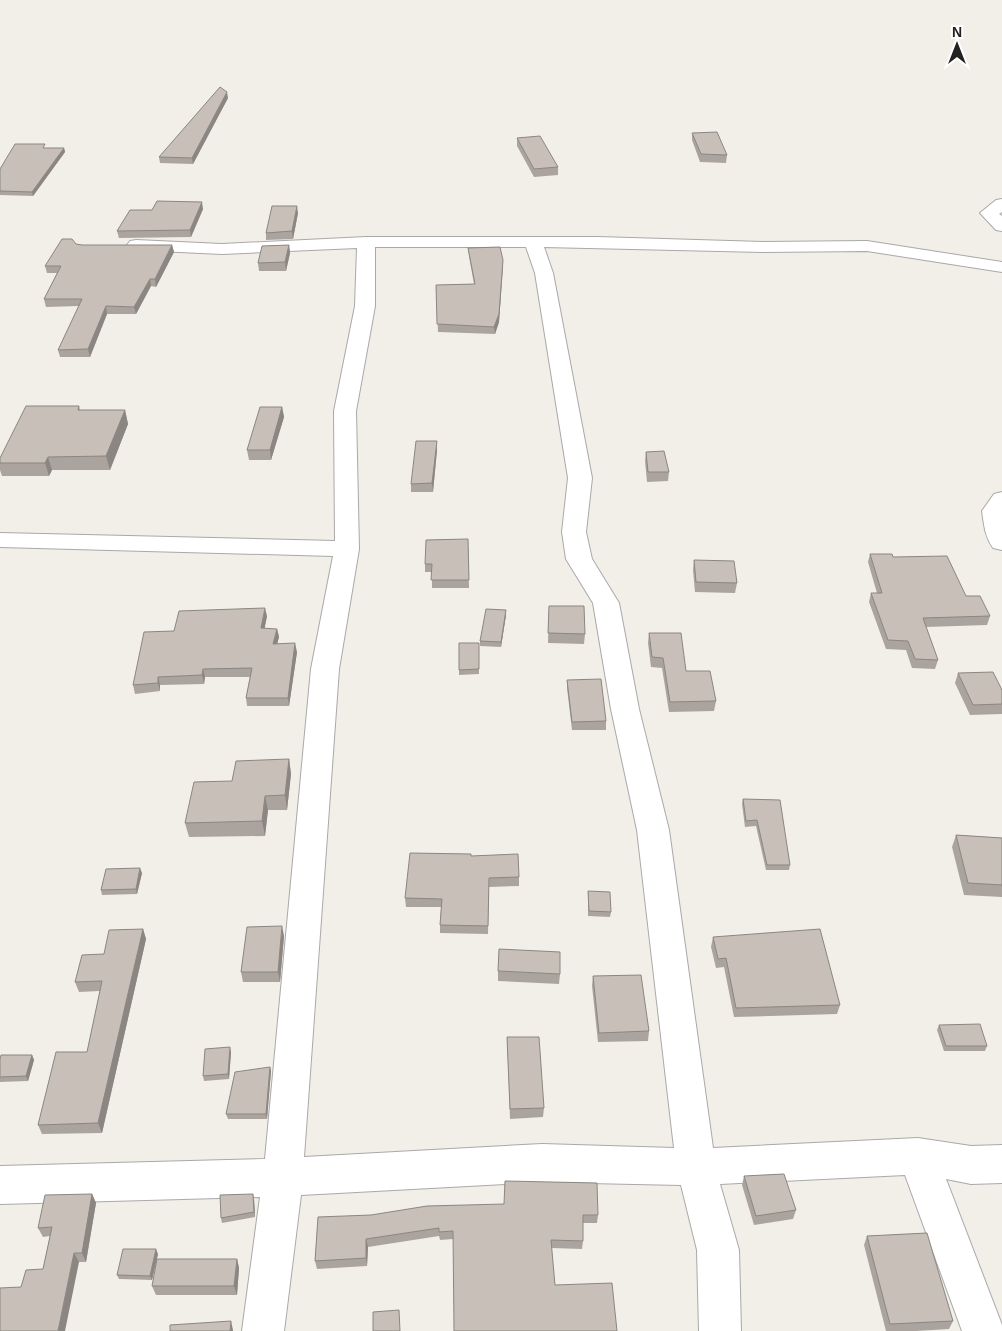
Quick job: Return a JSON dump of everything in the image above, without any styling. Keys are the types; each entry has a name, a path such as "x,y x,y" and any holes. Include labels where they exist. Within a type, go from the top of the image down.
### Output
{"street":[{"path":"1002,204 989,213 1002,226"},
{"path":"263,1331 283,1177 325,669 347,549 345,411 365,306 366,242"},
{"path":"123,245 222,249 366,242 666,243 763,247 798,244 867,246 1002,267"},
{"path":"533,242 546,282 580,478 574,532 579,559 606,603 625,709 653,830 696,1167 718,1250 720,1331"},
{"path":"1002,499 994,511 998,534 1002,543"},
{"path":"0,540 347,549"},
{"path":"918,1156 983,1331"},
{"path":"0,1185 283,1177 542,1163 696,1167 918,1156 970,1165 1002,1164"}],"building":[{"path":"220,87 227,92 192,158 159,157"},
{"path":"717,132 727,155 701,154 692,133"},
{"path":"540,136 558,167 534,169 517,138"},
{"path":"15,144 45,144 43,148 64,148 32,192 0,191 0,169"},
{"path":"157,201 202,202 190,230 117,231 130,210 152,210"},
{"path":"272,206 297,206 292,231 266,233"},
{"path":"62,239 72,239 76,244 82,245 172,245 155,279 150,279 134,307 106,306 88,349 58,350 82,299 44,299 61,266 45,266"},
{"path":"289,245 285,262 258,263 262,246"},
{"path":"500,247 503,260 499,314 494,327 437,324 436,285 475,284 468,248"},
{"path":"26,406 79,406 78,410 125,410 106,456 48,457 45,463 0,463 0,458"},
{"path":"260,407 282,407 270,450 247,450"},
{"path":"416,441 437,441 432,483 411,484"},
{"path":"664,451 669,472 648,472 646,452"},
{"path":"468,539 469,580 431,580 432,564 425,564 426,540"},
{"path":"870,554 892,554 893,557 947,556 966,596 980,596 990,616 923,618 938,660 915,659 908,641 888,640 871,593 882,593"},
{"path":"694,560 734,561 737,583 696,582"},
{"path":"549,606 584,606 585,634 548,633"},
{"path":"265,608 261,628 277,629 273,644 295,643 288,698 246,698 252,668 203,669 202,675 158,677 158,683 133,685 144,632 174,631 179,611"},
{"path":"486,609 506,610 501,642 480,641"},
{"path":"649,633 681,633 686,671 710,671 716,701 670,702 663,658 652,657"},
{"path":"459,643 479,643 479,669 459,670"},
{"path":"993,672 1002,690 1002,704 973,705 958,673"},
{"path":"601,679 606,721 572,722 567,680"},
{"path":"289,759 285,795 265,796 262,821 185,823 194,782 232,781 236,761"},
{"path":"743,799 780,800 790,865 767,865 757,820 746,821"},
{"path":"956,835 1002,838 1002,885 968,883"},
{"path":"410,853 471,854 471,856 518,854 519,877 489,878 488,926 440,925 442,899 405,898"},
{"path":"140,868 136,889 101,890 106,869"},
{"path":"588,891 610,892 611,912 589,911"},
{"path":"282,926 278,972 241,972 247,927"},
{"path":"143,929 98,1123 38,1125 56,1052 87,1052 102,981 75,982 82,955 104,954 109,930"},
{"path":"820,929 840,1005 736,1008 726,958 718,959 713,937"},
{"path":"499,949 560,952 560,974 498,971"},
{"path":"641,975 649,1031 599,1033 593,976"},
{"path":"980,1024 987,1046 946,1046 939,1025"},
{"path":"507,1037 539,1037 544,1108 510,1109"},
{"path":"230,1047 228,1074 203,1076 205,1049"},
{"path":"1,1055 32,1055 26,1076 0,1077"},
{"path":"270,1067 266,1114 226,1114 235,1072"},
{"path":"784,1174 796,1210 756,1216 744,1176"},
{"path":"505,1181 597,1183 598,1215 583,1215 583,1241 551,1240 555,1285 612,1283 617,1331 454,1331 453,1231 439,1232 439,1228 366,1239 366,1258 315,1261 318,1217 371,1215 427,1206 504,1204"},
{"path":"92,1194 82,1253 74,1253 58,1331 0,1331 0,1288 21,1287 26,1270 43,1269 52,1227 38,1228 45,1195"},
{"path":"253,1194 254,1212 221,1218 220,1195"},
{"path":"927,1233 953,1321 890,1324 867,1236"},
{"path":"123,1249 156,1249 150,1276 117,1275"},
{"path":"157,1259 237,1259 234,1286 152,1286"},
{"path":"399,1310 400,1331 373,1331 373,1312"},
{"path":"231,1321 230,1331 170,1331 170,1325"}]}
